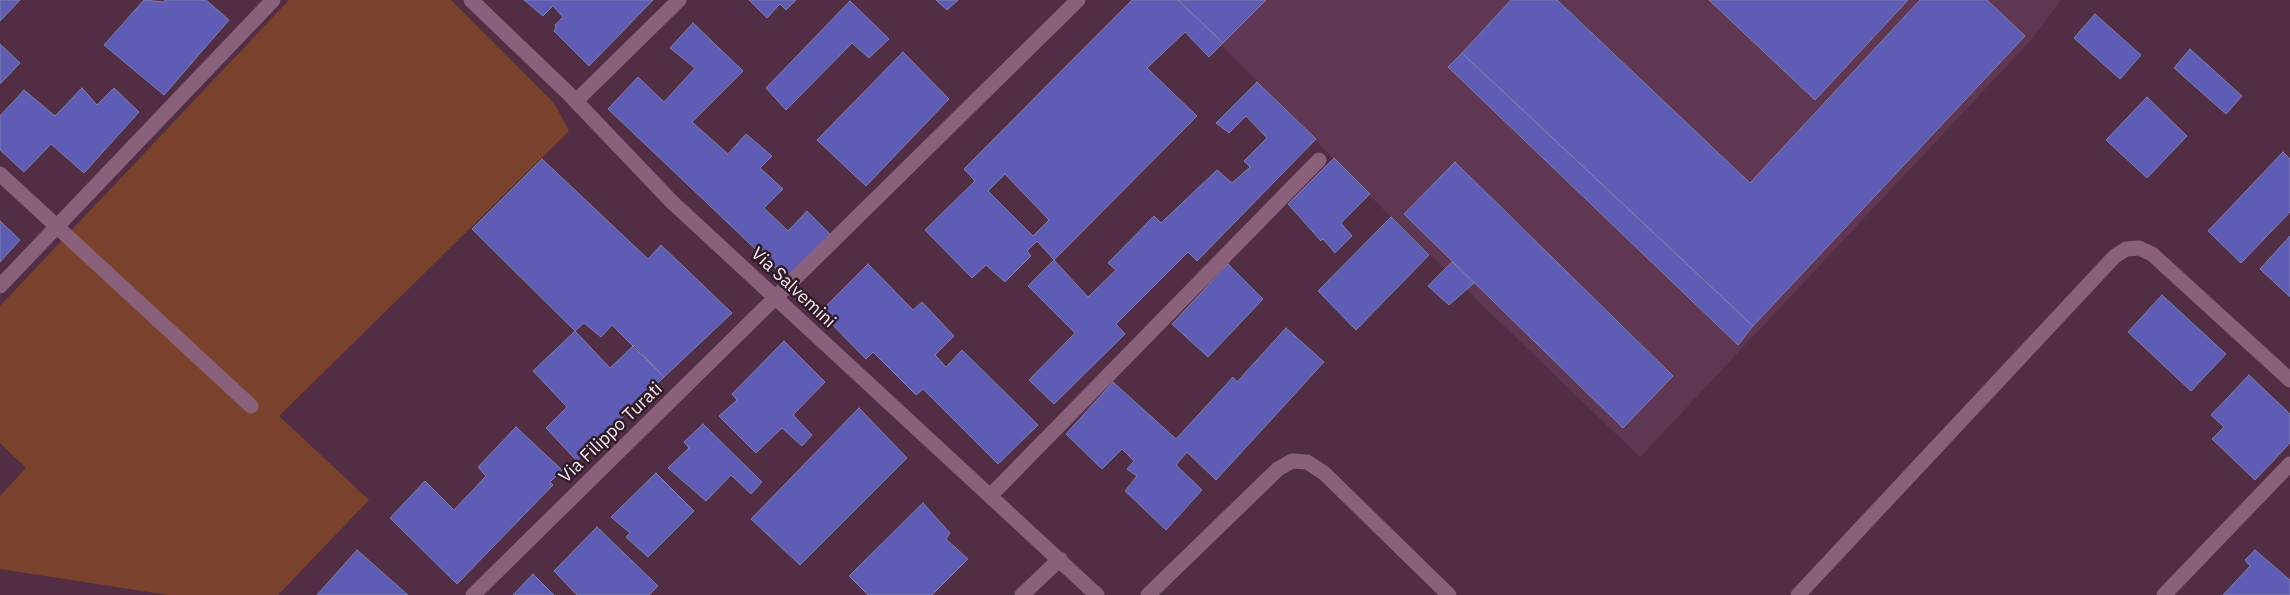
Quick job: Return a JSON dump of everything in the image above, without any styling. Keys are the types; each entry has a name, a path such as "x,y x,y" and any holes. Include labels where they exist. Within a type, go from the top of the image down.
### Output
{"street":[{"path":"0,286 274,0"},
{"name":"Via Salvemini","path":"471,0 576,101 672,202 1097,595"},
{"path":"576,101 679,0"},
{"name":"Via Filippo Turati","path":"473,595 1078,0"},
{"path":"991,495 1319,160"},
{"path":"0,174 251,406"},
{"path":"1798,595 2115,256 2126,249 2139,248 2152,254 2290,380"},
{"path":"1148,595 1278,469 1292,462 1307,462 1324,473 1449,595"},
{"path":"2164,595 2290,464"},
{"path":"1022,595 1060,559"}],"shaded area":[{"path":"289,0 451,0 554,103 569,131 279,416 369,500 278,595 168,595 0,569 0,496 26,468 0,443 0,306"},
{"path":"1177,0 2061,0 2031,40 1640,457 1391,217"}],"building":[{"path":"0,0 20,0 0,21"},
{"path":"144,0 164,2 165,0 206,0 229,20 164,95 104,45"},
{"path":"524,0 653,0 589,66 554,31 555,25 563,17 553,6 543,16"},
{"path":"749,0 796,0 786,10 780,4 767,18"},
{"path":"936,0 958,0 947,10"},
{"path":"1132,0 1178,0 1223,43 1209,57 1185,32 1147,68 1197,116 1054,260 1037,241 1027,251 1031,256 1005,282 986,265 972,278 925,230 975,181 964,169","holes":["1005,174 1049,220 1033,236 988,191"]},
{"path":"1178,0 1266,0 1223,43"},
{"path":"1511,0 1557,0 1750,183 1920,0 1987,0 2025,36 1753,326 1462,53"},
{"path":"1709,0 1908,0 1815,100"},
{"path":"850,1 889,39 869,58 852,43 786,110 766,88"},
{"path":"2095,14 2141,55 2120,79 2074,38"},
{"path":"693,23 743,71 692,122 728,154 746,134 772,156 760,168 783,189 764,208 788,231 807,211 830,234 787,279 608,109 638,77 664,102 695,68 670,48"},
{"path":"0,44 20,63 0,84"},
{"path":"2190,49 2242,96 2226,114 2174,68"},
{"path":"903,52 949,99 866,186 817,140"},
{"path":"1462,53 1753,326 1738,345 1448,67"},
{"path":"1257,82 1316,139 1197,261 1188,252 1116,324 1125,334 1054,404 1029,380 1075,333 1028,286 1054,260 1088,297 1116,270 1108,263 1154,216 1161,223 1217,170 1232,183 1250,167 1244,161 1267,138 1246,116 1229,133 1216,123"},
{"path":"82,88 97,105 114,88 139,112 84,173 51,144 24,172 0,150 0,116 24,90 55,116"},
{"path":"2147,97 2187,136 2147,178 2106,140"},
{"path":"2283,152 2290,159 2290,212 2241,263 2208,231"},
{"path":"1334,158 1370,194 1341,223 1352,236 1335,253 1323,239 1321,241 1288,204"},
{"path":"542,159 648,259 661,245 732,313 664,377 612,325 601,337 584,323 575,331 472,229"},
{"path":"1455,162 1673,376 1623,428 1404,214"},
{"path":"1391,217 1429,255 1356,330 1318,291"},
{"path":"0,221 20,240 0,262"},
{"path":"2290,236 2290,297 2260,269"},
{"path":"1452,262 1474,283 1449,305 1428,286"},
{"path":"868,264 913,310 922,302 954,336 935,355 946,367 962,350 1038,425 998,464 923,389 916,395 873,352 866,359 820,312"},
{"path":"1228,264 1263,299 1208,357 1172,324"},
{"path":"2162,295 2226,354 2191,391 2128,332"},
{"path":"1286,328 1324,362 1216,480 1187,452 1176,465 1202,490 1166,530 1125,491 1137,476 1127,469 1134,461 1122,449 1102,469 1066,434 1113,382 1176,439 1233,377 1237,382"},
{"path":"575,331 610,368 634,345 664,377 577,461 546,428 567,407 533,371"},
{"path":"784,341 825,382 793,415 812,435 802,446 782,428 756,453 719,416 737,400 732,394"},
{"path":"2249,375 2290,414 2290,443 2255,480 2212,439 2224,427 2211,415"},
{"path":"859,408 907,458 800,565 751,519"},
{"path":"703,424 762,482 751,494 731,475 706,501 668,468 689,448 684,442"},
{"path":"516,427 562,470 550,482 553,485 457,584 390,518 425,481 454,510 486,476 478,467"},
{"path":"656,473 694,511 648,557 626,537 630,533 611,517"},
{"path":"923,503 950,533 946,539 968,559 932,595 868,595 849,576"},
{"path":"597,527 658,586 649,595 577,595 554,571"},
{"path":"357,550 408,595 317,595"},
{"path":"2255,550 2290,580 2290,595 2223,595 2250,566 2245,560"},
{"path":"533,574 554,595 513,595"}]}
